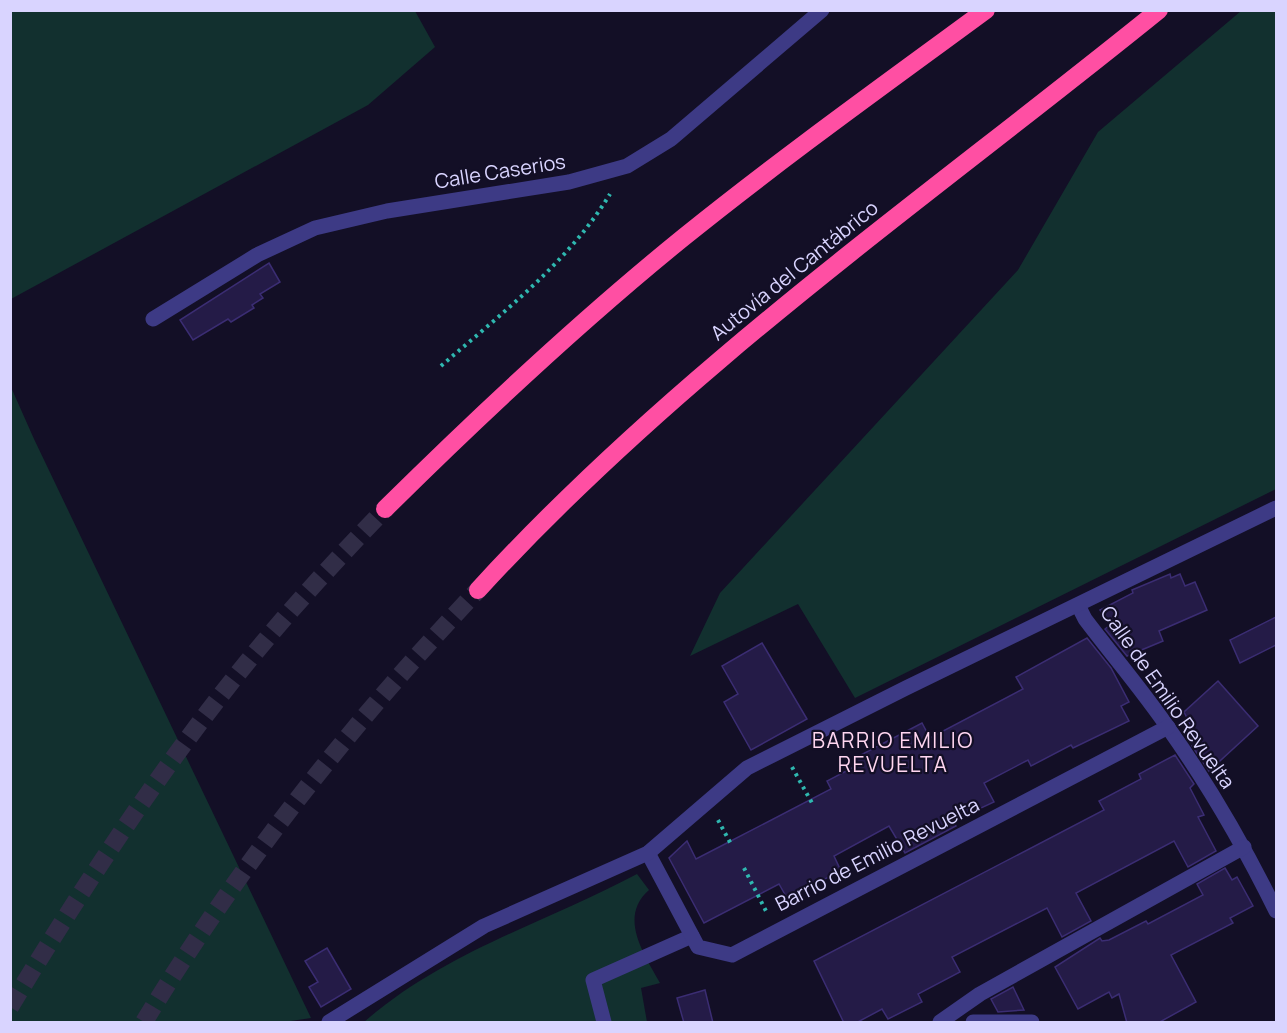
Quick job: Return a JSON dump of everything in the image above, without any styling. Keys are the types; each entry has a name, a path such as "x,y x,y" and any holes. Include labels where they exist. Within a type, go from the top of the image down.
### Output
{"highway":[{"path":"385,508 523,375 683,238 768,171 986,10"},
{"name":"Autovía del Cantábrico","path":"478,590 524,539 625,441 739,342 1159,10"}],"street":[{"name":"Calle Caserios","path":"153,319 256,255 315,228 387,211 569,182 627,166 671,139 822,10"},
{"name":"Calle de Emilio Revuelta","path":"1276,508 1078,605 1085,619 1168,727 1244,847 1276,911"},
{"path":"328,1023 484,926 648,854 747,768 1078,605"},
{"name":"Barrio de Emilio Revuelta","path":"648,854 698,947 732,955 1168,727"},
{"path":"940,1023 980,994 1244,847"},
{"path":"604,1023 592,980 692,936"},
{"path":"973,1023 1008,1020 1032,1023"}],"path":[{"path":"441,366 513,304 575,241 601,209 627,166"},
{"path":"782,751 812,803"},
{"path":"708,802 732,846"},
{"path":"744,868 777,930"}],"green space":[{"path":"11,10 415,11 435,47 368,105 11,299"},
{"path":"1241,11 1276,11 1276,489 855,698 798,604 690,656 720,593 1018,270 1098,132"},
{"path":"10,385 311,1018 284,1022 11,1022"},
{"path":"637,874 649,890 635,912 637,936 660,983 641,988 647,1022 364,1022 395,997 462,957"}],"building":[{"path":"269,263 280,282 260,294 263,298 252,305 254,308 231,322 228,319 193,340 180,320"},
{"path":"1170,574 1171,578 1180,574 1185,586 1195,582 1207,610 1159,631 1163,641 1127,656 1105,629 1110,625 1100,610 1133,593 1132,590"},
{"path":"1276,617 1276,645 1240,663 1230,640"},
{"path":"1087,638 1111,668 1129,702 1121,706 1129,721 1073,748 1071,745 1031,766 1028,760 984,783 994,802 953,821 956,826 905,853 889,826 834,856 841,871 787,898 779,884 704,923 669,858 687,841 696,859 831,789 827,781 856,766 853,759 922,723 930,738 1023,689 1016,677"},
{"path":"762,643 807,719 751,750 724,702 738,694 722,666"},
{"path":"1218,681 1258,726 1209,771 1192,746 1199,742 1184,712"},
{"path":"1175,755 1194,784 1190,788 1204,815 1198,817 1216,851 1188,867 1174,841 1076,893 1091,921 1062,937 1047,908 952,957 960,972 918,994 922,1002 888,1019 882,1009 856,1023 844,1023 814,961 1104,810 1099,801 1141,779 1139,774"},
{"path":"1225,868 1232,880 1237,877 1253,906 1230,918 1233,923 1171,955 1196,1002 1158,1023 1127,1023 1119,994 1112,998 1109,992 1078,1009 1055,967 1100,938 1102,941 1109,940 1146,921 1148,924 1203,895 1197,884"},
{"path":"327,948 351,989 321,1007 309,987 318,982 305,961"},
{"path":"1013,987 1024,1010 998,1012 991,999"},
{"path":"705,990 713,1023 684,1023 677,998"}],"tunnel":[{"path":"10,1007 118,838 205,715 290,611 385,509"},
{"path":"144,1022 219,907 299,797 386,692 478,590"}],"district":[{"name":"BARRIO EMILIO REVUELTA","path":"893,752"}]}
